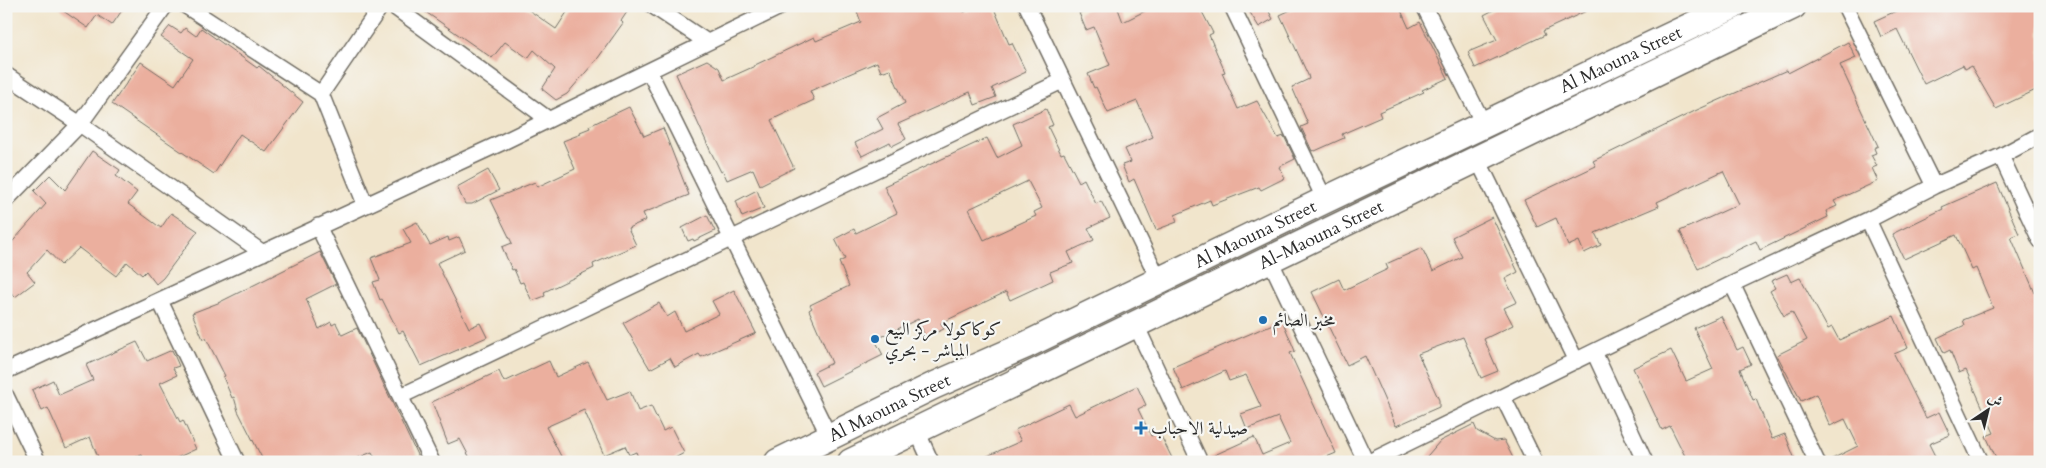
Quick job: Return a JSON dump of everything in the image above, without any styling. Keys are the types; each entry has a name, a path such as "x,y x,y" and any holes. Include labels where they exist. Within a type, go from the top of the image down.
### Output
{"highway":[{"name":"Al Maouna Street","path":"778,462 933,386 1026,345 1733,6"},
{"name":"Al-Maouna Street","path":"850,462 1793,6"}],"street":[{"path":"6,200 80,124 165,6"},
{"path":"186,6 321,94 365,204"},
{"path":"321,94 381,6"},
{"path":"393,6 548,119"},
{"path":"653,6 707,42"},
{"path":"6,371 548,119 782,6"},
{"path":"1027,6 1159,280"},
{"path":"1232,6 1325,200"},
{"path":"1424,6 1484,125"},
{"path":"1845,6 1934,186"},
{"path":"649,71 830,438"},
{"path":"6,75 80,124 263,252"},
{"path":"401,396 1062,81"},
{"path":"1269,258 1368,462 1732,284 1868,220 1934,186 2001,156 2040,135"},
{"path":"2001,156 2040,240"},
{"path":"1477,158 1576,361"},
{"path":"1868,220 1981,462"},
{"path":"318,226 432,462"},
{"path":"1732,284 1817,462"},
{"path":"160,301 237,462"},
{"path":"1135,323 1200,462"},
{"path":"1594,352 1645,462"},
{"path":"6,396 38,462"},
{"path":"1503,397 1535,462"},
{"path":"917,431 931,462"}],"building":[{"path":"56,6 125,6 112,25 97,15 88,28"},
{"path":"417,6 523,6 556,29 571,6 631,6 621,21 623,23 598,58 567,94 556,100 542,89 555,69 534,50 528,58 505,42 492,58"},
{"path":"855,6 961,6 964,12 976,6 993,6 1009,44 1012,43 1026,72 992,88 996,97 975,105 970,92 898,124 906,139 892,146 890,142 862,156 855,143 883,129 877,118 905,103 890,69 881,72 877,62 810,91 814,100 771,120 794,168 760,185 753,169 727,180 710,150 676,74 707,60 719,68 724,80 814,37 816,41 861,22"},
{"path":"1094,6 1117,6 1123,22 1155,6 1199,6 1213,33 1209,35 1225,72 1222,73 1238,109 1257,101 1278,138 1284,136 1295,159 1279,167 1285,178 1261,190 1259,187 1212,205 1210,200 1175,215 1177,222 1156,230 1134,179 1129,182 1122,165 1131,162 1125,149 1153,137 1137,101 1108,113 1088,74 1110,65 1094,27 1086,30 1079,13"},
{"path":"1246,6 1266,6 1273,19 1259,27"},
{"path":"1299,6 1399,6 1409,28 1420,22 1448,78 1422,90 1424,92 1379,112 1381,117 1342,134 1344,138 1312,151 1301,127 1308,124 1292,87 1309,79 1280,15"},
{"path":"1501,6 1597,6 1543,31 1545,35 1475,68 1468,52 1497,40 1484,15"},
{"path":"1907,6 2040,6 2040,88 1996,109 1971,66 1965,69 1963,65 1924,84 1897,29 1881,37 1874,21"},
{"path":"170,26 181,33 185,28 196,36 201,28 257,68 259,66 303,102 266,152 240,134 214,174 112,104 141,62 175,85 193,59 161,37"},
{"path":"1848,42 1856,58 1840,65 1878,146 1874,148 1876,153 1871,155 1877,166 1872,168 1878,181 1834,201 1837,206 1826,211 1828,217 1760,250 1756,241 1698,269 1680,231 1739,204 1723,171 1657,202 1659,206 1595,233 1601,245 1584,253 1579,241 1568,246 1556,218 1537,227 1524,200 1596,166 1593,161 1697,110 1787,70 1788,73"},
{"path":"629,107 644,136 663,128 689,195 643,213 646,220 628,228 636,245 593,264 594,268 544,292 545,296 532,301 523,282 520,283 514,269 512,270 502,247 512,243 491,200 535,182 537,187 575,169 563,141 581,134 580,132 590,128 589,126"},
{"path":"1046,109 1053,125 1048,127 1061,154 1064,153 1079,182 1084,179 1096,204 1101,201 1110,218 1088,228 1094,240 1068,252 1073,263 1050,272 1053,280 1010,300 1006,292 941,323 944,329 925,337 918,319 875,340 883,355 821,386 814,372 832,363 809,310 812,308 810,305 849,286 839,262 845,259 835,239 854,229 856,233 897,213 884,186 987,138 997,158 1022,145 1013,124","holes":["1028,181 1042,208 1034,212 1036,216 984,240 969,209"]},
{"path":"92,151 120,170 116,176 137,192 128,204 161,228 171,213 198,231 163,278 156,284 146,271 142,275 127,262 116,276 79,248 61,265 47,250 27,272 35,282 15,297 6,287 6,249 46,204 34,191 50,175 65,190"},
{"path":"488,170 499,190 472,204 465,204 457,187"},
{"path":"1997,183 2019,234 2011,237 2035,293 2040,290 2040,462 1998,462 1986,436 1994,433 1966,370 1959,373 1950,350 1944,353 1937,338 1965,325 1963,320 1993,308 1976,268 1972,270 1956,235 1904,259 1892,234 1943,209 1942,207"},
{"path":"757,190 764,208 742,217 736,201"},
{"path":"707,215 715,231 694,241 693,239 688,241 682,228"},
{"path":"1492,217 1518,272 1505,279 1517,302 1504,308 1513,325 1484,339 1498,371 1481,378 1463,337 1418,354 1439,400 1439,407 1396,426 1365,356 1347,365 1312,292 1339,279 1344,290 1388,269 1386,264 1422,248 1433,271 1462,257 1452,237"},
{"path":"417,222 430,245 448,237 449,241 459,237 465,250 437,263 469,328 480,323 487,337 421,366 403,331 399,333 382,299 380,300 373,282 380,280 371,258 411,243 403,229"},
{"path":"320,252 336,284 306,299 319,329 331,322 332,325 336,323 342,335 357,328 418,457 409,462 377,462 372,452 348,462 264,462 238,411 234,397 232,398 223,377 225,376 206,338 203,339 192,313 218,303"},
{"path":"1787,274 1791,282 1800,278 1828,329 1832,327 1839,340 1894,316 1908,348 1894,354 1926,418 1939,412 1950,435 1929,444 1938,462 1826,462 1858,446 1845,419 1830,426 1816,394 1801,401 1777,355 1807,340 1792,312 1784,316 1770,291 1775,288 1771,281"},
{"path":"734,290 756,333 701,357 699,354 675,367 670,358 650,369 623,323 659,303 667,317 675,312 684,331 719,314 712,301"},
{"path":"1721,316 1737,350 1743,347 1751,364 1740,369 1753,400 1756,399 1772,439 1785,434 1796,462 1688,462 1670,426 1662,430 1633,368 1671,350 1686,381 1713,369 1694,328"},
{"path":"1282,320 1295,351 1290,353 1336,453 1315,462 1209,462 1208,458 1254,437 1262,455 1290,443 1278,417 1247,429 1241,414 1261,407 1246,375 1229,381 1225,371 1183,390 1173,367"},
{"path":"137,342 147,361 172,350 179,366 173,368 177,375 160,383 180,422 183,420 196,449 168,462 146,462 142,455 121,462 100,462 90,437 66,448 48,408 42,411 32,390 53,380 59,395 93,380 86,365"},
{"path":"549,361 556,377 588,362 607,400 630,391 638,411 651,406 663,431 671,427 684,453 675,458 677,462 640,462 636,452 629,455 625,446 604,455 584,410 546,427 564,462 472,462 460,439 448,444 432,402 499,371 504,382"},
{"path":"1137,386 1146,405 1138,409 1151,436 1159,432 1174,462 974,462 1021,441 1015,430 1069,404 1075,416"},
{"path":"1474,424 1477,431 1495,441 1504,440 1515,462 1422,462 1440,441"}],"place":[{"name":"مخبز الصائم","path":"1263,320"},
{"name":"كوكاكولا مركز البيع المباشر - بحري","path":"875,339"},
{"name":"صيدلية الاحباب","path":"1141,428"}]}
